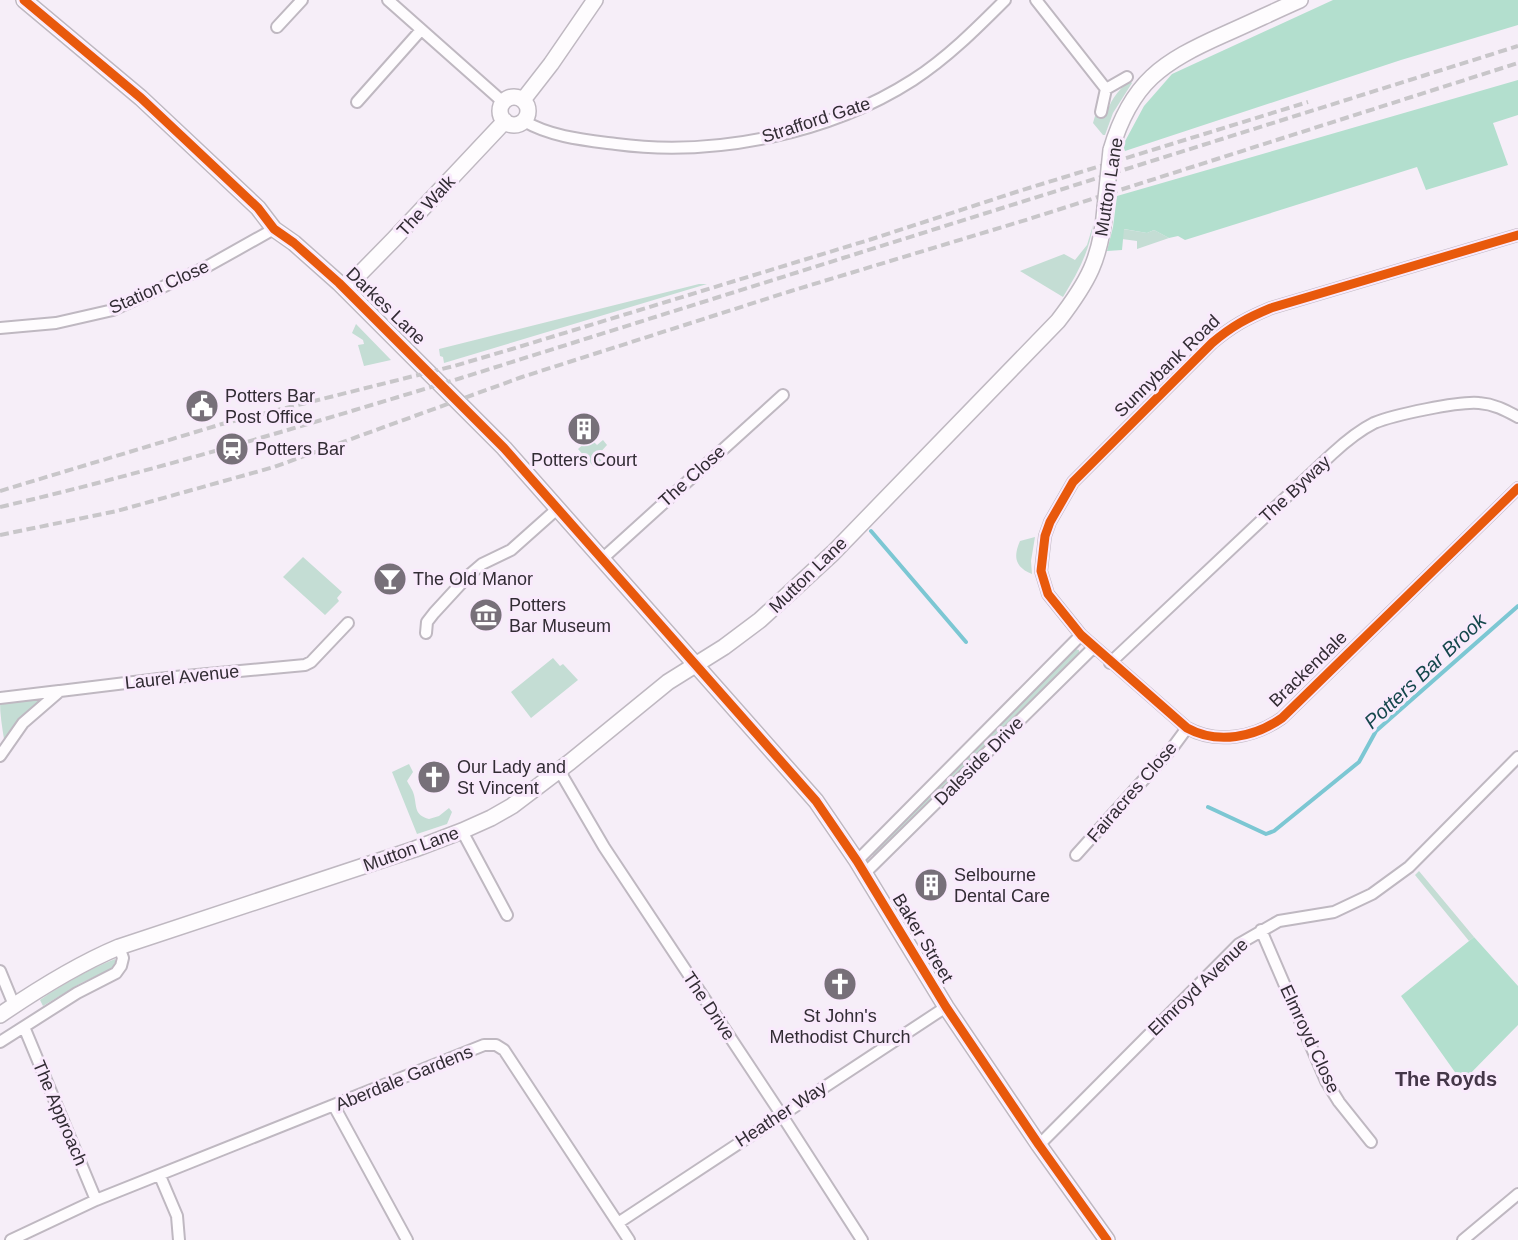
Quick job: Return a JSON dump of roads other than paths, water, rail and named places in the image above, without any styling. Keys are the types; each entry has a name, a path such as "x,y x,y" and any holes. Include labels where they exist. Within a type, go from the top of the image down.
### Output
{"street":[{"name":"Darkes Lane","path":"24,0 141,98 258,208 274,229 294,243 345,289 504,448 696,664"},
{"path":"277,27 302,0"},
{"path":"388,0 503,102"},
{"path":"523,100 595,0"},
{"name":"Strafford Gate","path":"524,121 552,133 598,142 652,148 730,145 766,138 838,116 893,92 946,56 1005,0"},
{"path":"1036,0 1106,89"},
{"name":"Mutton Lane","path":"0,1016 80,964 119,946 405,852 491,818 512,806 559,770 668,682 730,643 760,620 832,553 1058,321 1080,292 1100,247 1111,150 1125,113 1136,95 1166,64 1185,52 1300,0"},
{"path":"357,102 421,30"},
{"path":"1101,112 1106,89 1128,77"},
{"path":"513,97 523,100 528,110 524,121 512,125 504,121 500,113 503,102 513,97"},
{"name":"The Walk","path":"345,289 504,121"},
{"name":"Station Close","path":"0,328 56,323 113,310 208,266 274,229"},
{"name":"Sunnybank Road","path":"1094,648 1048,594 1041,572 1045,536 1052,517 1073,482 1212,343 1242,320 1271,308 1518,235"},
{"name":"The Close","path":"602,559 783,395"},
{"name":"The Byway","path":"1110,663 1332,453 1359,432 1373,424 1400,415 1477,402 1498,406 1518,417"},
{"name":"Brackendale","path":"1094,648 1187,728 1196,733 1237,736 1253,734 1268,728 1282,718 1518,488"},
{"path":"426,633 427,622 468,576 482,564 511,550 558,508"},
{"name":"Laurel Avenue","path":"0,698 154,679 304,665 310,662 348,623"},
{"name":"Daleside Drive","path":"861,867 1081,635"},
{"name":"Daleside Drive","path":"861,867 1094,648"},
{"name":"Baker Street","path":"696,664 816,801 861,867 946,1007 1039,1145 1107,1240"},
{"path":"0,756 23,723 60,691"},
{"name":"Fairacres Close","path":"1076,855 1167,754 1187,728"},
{"name":"Elmroyd Avenue","path":"1039,1145 1239,944 1279,921 1334,912 1372,894 1409,867 1518,757"},
{"name":"The Drive","path":"559,770 604,847 862,1240"},
{"path":"462,831 507,915"},
{"name":"Elmroyd Close","path":"1261,930 1326,1081 1371,1142"},
{"path":"0,1042 77,993 116,973 123,958 119,946"},
{"path":"0,971 14,1005"},
{"name":"Heather Way","path":"618,1223 946,1007"},
{"name":"The Approach","path":"24,1027 96,1200"},
{"name":"Aberdale Gardens","path":"11,1240 96,1200 484,1045 496,1045 504,1050 629,1240"},
{"path":"334,1106 407,1240"},
{"path":"160,1176 177,1216 179,1240"},
{"path":"1463,1240 1518,1194"}],"waterway":[{"name":"Potters Bar Brook","path":"871,531 966,642"},
{"name":"Potters Bar Brook","path":"1208,807 1266,834 1274,831 1359,762 1376,731 1518,606"}],"railway":[{"path":"0,507 289,430 461,378 1518,46"},
{"path":"0,535 117,511 274,467 522,377 1518,63"},
{"path":"0,491 222,424 454,366 512,349 1308,102"}],"place":[{"name":"Potters Bar Post Office","path":"202,406"},
{"name":"Potters Court","path":"584,429"},
{"name":"Potters Bar","path":"232,449"},
{"name":"The Old Manor","path":"390,579"},
{"name":"Potters Bar Museum","path":"486,615"},
{"name":"Our Lady and St Vincent","path":"434,777"},
{"name":"Selbourne Dental Care","path":"931,885"},
{"name":"St John's Methodist Church","path":"840,984"}],"district":[{"name":"The Royds","path":"1446,1079"}]}
